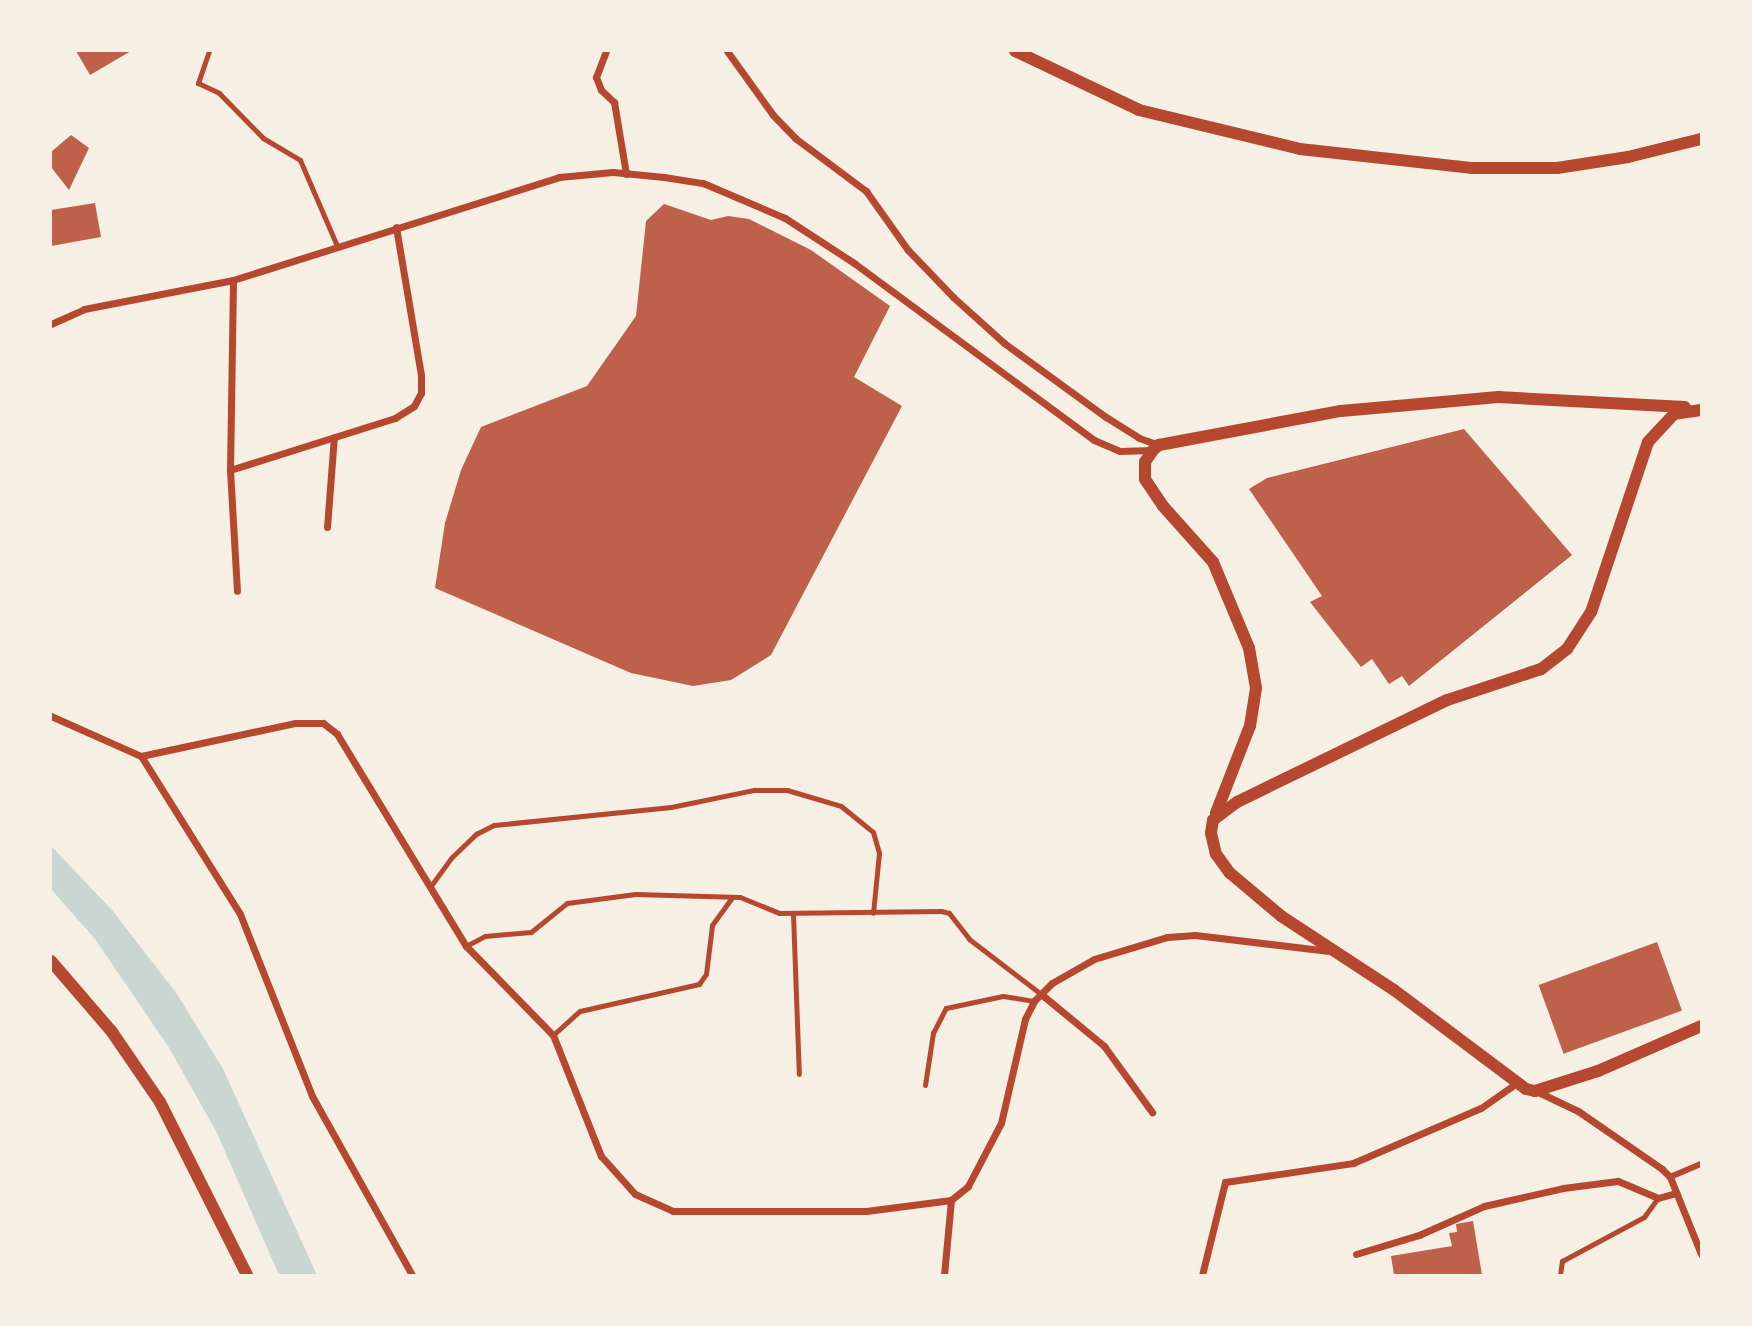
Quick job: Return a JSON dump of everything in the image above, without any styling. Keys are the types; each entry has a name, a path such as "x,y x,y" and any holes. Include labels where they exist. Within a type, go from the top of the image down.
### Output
{"street":[{"path":"606,51 597,77 601,90 614,102 626,174"},
{"path":"727,51 773,115 795,138 866,191 908,250 953,297 1004,343 1106,417 1156,447"},
{"path":"1015,51 1139,110 1300,149 1471,168 1557,168 1628,157 1701,139"},
{"path":"51,324 83,309 233,280 559,177 626,174 703,183 785,218 855,262 1094,440 1120,451 1156,447 1341,411 1498,397 1701,409"},
{"path":"230,470 395,418 414,406 421,393 396,227"},
{"path":"233,280 230,470 237,591"},
{"path":"1213,820 1222,810 1369,735 1447,700 1541,669 1567,649 1591,612 1648,442 1674,414 1701,409"},
{"path":"327,527 334,437"},
{"path":"1156,447 1144,462 1145,479 1163,506 1213,562 1248,648 1256,688 1250,726 1213,820 1216,854 1230,873 1281,916 1337,952 1515,1084 1578,1111 1670,1177 1701,1254"},
{"path":"51,716 141,756 240,915 312,1096 412,1275"},
{"path":"141,756 295,723 323,723 337,734 466,946 552,1035 601,1156 635,1194 673,1211 866,1211 951,1200 968,1186 1001,1123 1019,1061 1025,1019 1041,993 1094,959 1167,937 1195,935 1337,952"},
{"path":"51,961 112,1032 153,1091 247,1275"},
{"path":"1041,993 1104,1046 1152,1112"},
{"path":"1535,1091 1598,1071 1701,1026"},
{"path":"1202,1275 1225,1182 1353,1163 1481,1108 1515,1084"},
{"path":"1670,1177 1701,1164"},
{"path":"1356,1254 1408,1239 1484,1206 1563,1188 1618,1181 1658,1198 1676,1193"},
{"path":"944,1275 951,1200"}],"lane":[{"path":"209,51 198,83 219,93 263,138 300,160 337,246"},
{"path":"430,887 470,840 495,825 671,807 754,790 787,790 841,806 873,832 879,853 873,913"},
{"path":"466,946 485,936 531,932 567,903 635,894 732,897 793,914 949,913 969,939 1041,993"},
{"path":"552,1035 580,1011 699,984 706,974 712,925 732,897"},
{"path":"793,914 799,1074"},
{"path":"925,1086 933,1032 946,1008 1003,996 1034,1001"},
{"path":"1560,1275 1562,1261 1644,1216 1658,1198"}],"shaded area":[{"path":"51,846 112,910 177,994 223,1069 317,1275 279,1275 216,1131 168,1046 95,939 51,889"}],"building":[{"path":"76,51 131,51 90,75"},
{"path":"71,135 89,148 69,190 51,167 51,152"},
{"path":"95,203 101,237 51,246 51,210"},
{"path":"664,204 711,220 728,216 749,219 811,250 890,306 854,377 902,406 771,655 731,680 693,686 631,673 435,588 445,523 461,470 481,427 587,386 636,316 646,221"},
{"path":"1464,429 1572,555 1409,686 1402,676 1389,684 1372,659 1361,667 1310,602 1322,596 1249,489 1267,478"},
{"path":"1657,942 1682,1011 1564,1054 1539,985"},
{"path":"1473,1221 1482,1275 1394,1275 1391,1256 1452,1246 1449,1233 1457,1232 1456,1224"}]}
